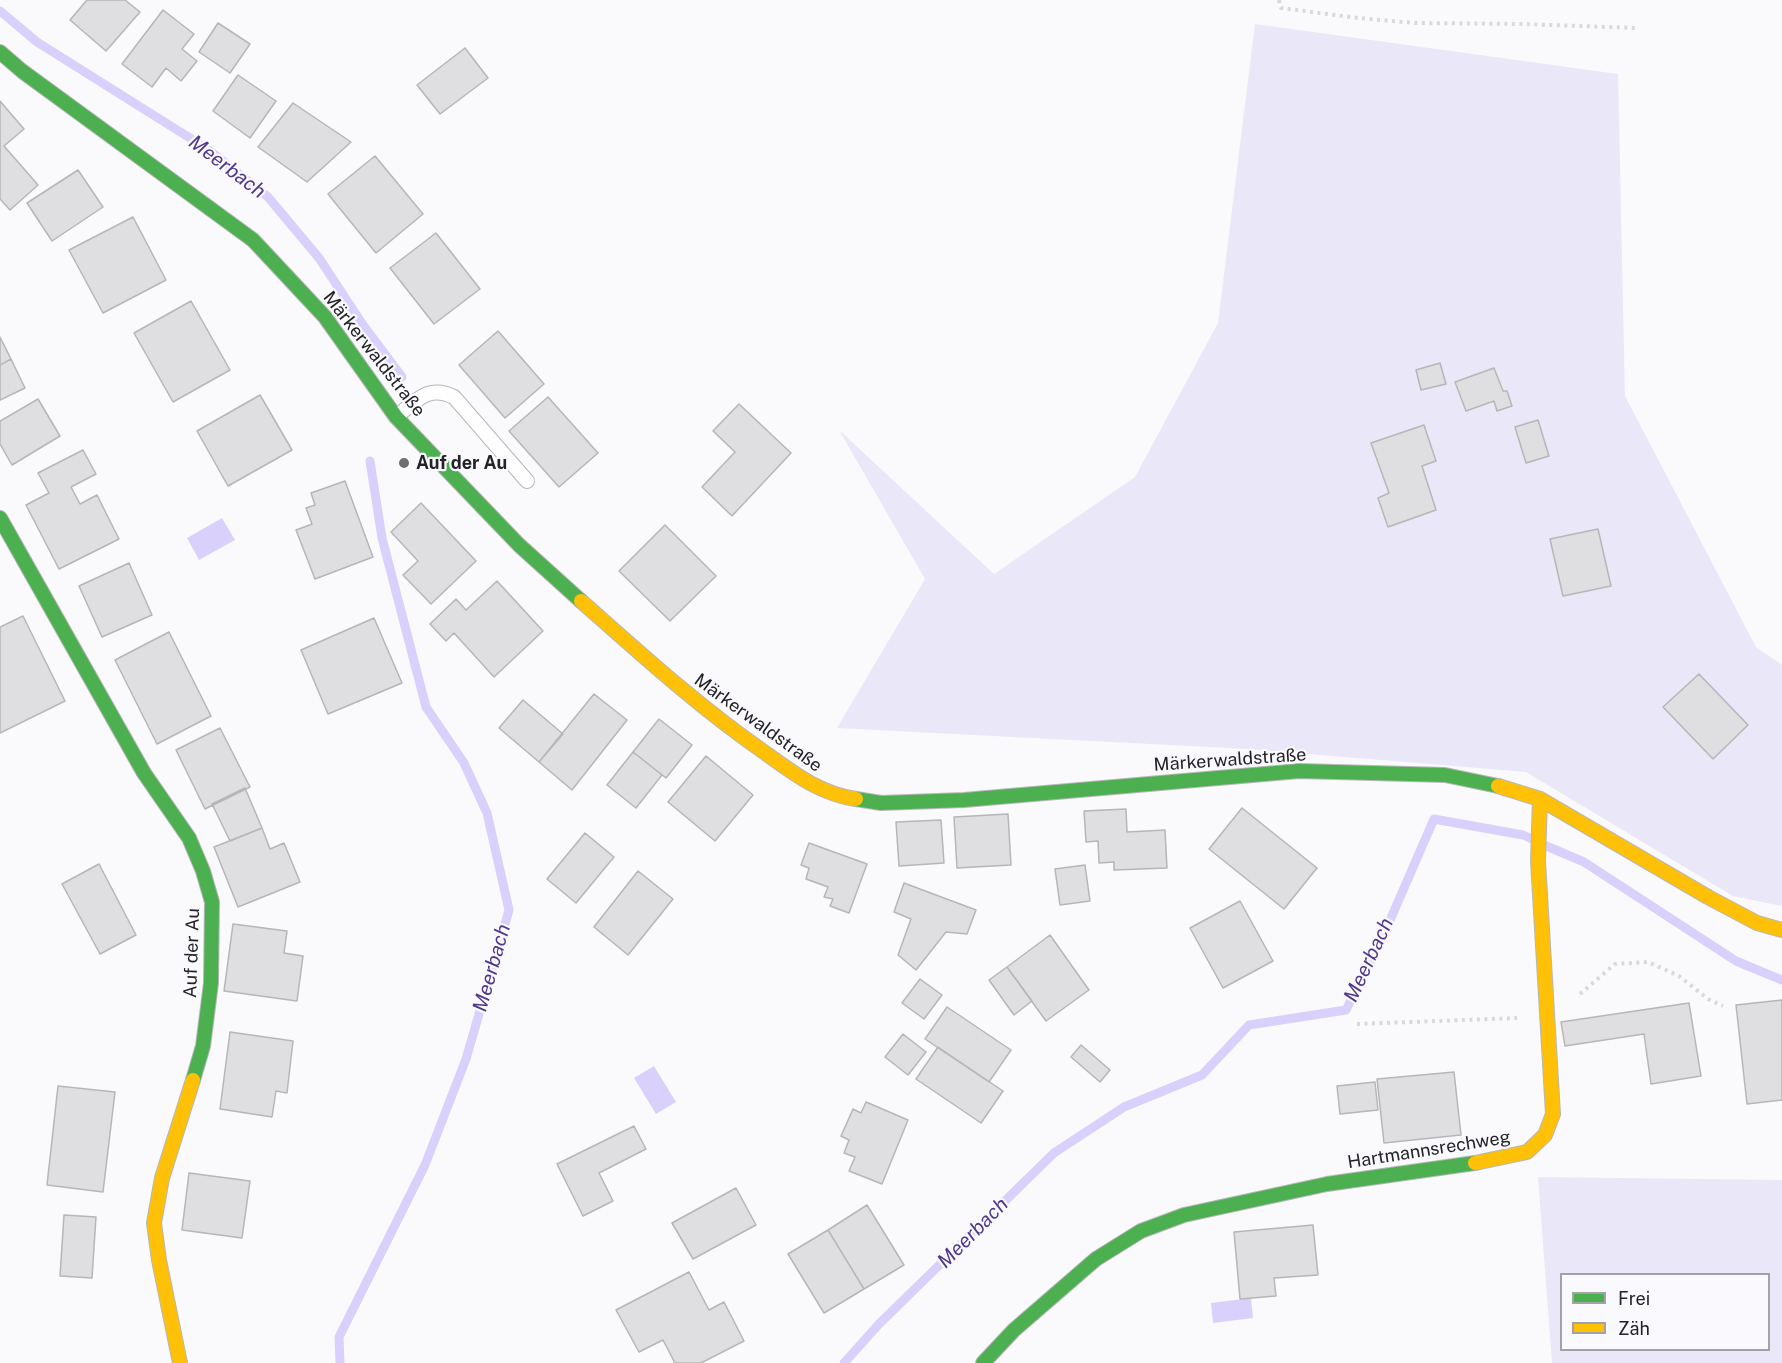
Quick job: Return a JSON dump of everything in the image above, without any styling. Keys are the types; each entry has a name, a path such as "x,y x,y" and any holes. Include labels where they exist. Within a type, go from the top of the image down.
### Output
{"street":[{"name":"Märkerwaldstraße","path":"0,52 22,72 253,240 325,317 396,417 519,545 677,686 741,736 824,792 881,803 964,800 1299,771 1445,775 1498,786 1540,799 1708,897 1757,923 1782,930"},
{"name":"Auf der Au","path":"0,518 144,773 189,838 203,871 212,902 211,983 203,1046 162,1178 154,1223 159,1260 180,1363"},
{"name":"Hartmannsrechweg","path":"983,1363 1014,1330 1096,1259 1141,1231 1184,1215 1327,1184 1492,1161 1527,1152 1545,1135 1553,1114 1538,848 1540,799"}],"lane":[{"path":"396,417 428,392 443,392 454,397 527,480"}],"path":[{"path":"1279,0 1281,8 1392,21 1635,28"},
{"path":"1357,1024 1549,1017 1615,964 1648,962 1679,976 1708,999 1723,1006"}],"shaded area":[{"path":"1255,24 1618,74 1625,396 1756,647 1782,665 1782,906 1733,896 1526,772 1248,749 837,728 925,579 839,430 994,574 1135,477 1218,323"},
{"path":"222,518 235,540 199,560 187,538"},
{"path":"654,1066 676,1102 656,1114 634,1078"},
{"path":"1538,1177 1782,1180 1782,1363 1552,1363"},
{"path":"1251,1298 1253,1318 1213,1323 1211,1303"}],"building":[{"path":"87,0 125,0 140,12 106,51 70,20"},
{"path":"163,10 194,34 182,49 197,61 181,81 166,68 152,87 122,64"},
{"path":"218,23 250,44 230,73 199,52"},
{"path":"465,48 488,78 440,114 417,85"},
{"path":"238,75 276,101 250,138 213,111"},
{"path":"0,101 24,129 4,146 38,185 10,210 0,199"},
{"path":"293,103 351,142 307,182 258,147"},
{"path":"375,156 423,214 376,253 328,194"},
{"path":"78,170 103,207 52,241 27,203"},
{"path":"133,217 166,280 103,313 69,250"},
{"path":"436,233 480,289 434,324 390,268"},
{"path":"191,301 230,370 173,402 134,333"},
{"path":"498,331 544,384 505,418 459,365"},
{"path":"0,337 11,359 0,365"},
{"path":"11,359 25,388 0,400 0,365"},
{"path":"1440,363 1446,384 1421,390 1416,370"},
{"path":"1494,368 1503,391 1507,391 1512,406 1497,411 1494,401 1466,411 1455,382"},
{"path":"260,395 292,450 228,486 197,431"},
{"path":"548,397 598,453 559,487 509,431"},
{"path":"38,399 60,436 12,465 0,444 0,421"},
{"path":"739,404 791,453 732,516 702,487 735,452 713,431"},
{"path":"1538,420 1549,456 1526,463 1515,427"},
{"path":"1424,425 1436,461 1422,466 1436,510 1388,527 1378,498 1389,493 1371,443"},
{"path":"83,450 96,474 71,487 80,504 97,495 119,539 59,569 26,505 49,493 38,473"},
{"path":"345,481 373,557 315,579 296,530 312,524 306,508 315,505 311,493"},
{"path":"421,503 476,561 431,604 403,575 418,561 391,532"},
{"path":"665,525 716,576 670,621 619,571"},
{"path":"1598,529 1611,586 1563,596 1550,539"},
{"path":"129,563 152,615 102,637 79,586"},
{"path":"497,581 543,631 494,677 454,633 446,641 430,624 456,599 466,610"},
{"path":"23,616 65,701 0,733 0,627"},
{"path":"374,618 402,683 328,714 301,650"},
{"path":"169,632 211,716 157,744 115,660"},
{"path":"1699,674 1748,725 1713,759 1663,707"},
{"path":"594,694 627,720 572,790 539,762"},
{"path":"523,700 563,734 539,762 499,728"},
{"path":"659,719 692,745 666,778 633,752"},
{"path":"220,728 250,787 205,809 176,750"},
{"path":"633,752 662,775 636,808 607,785"},
{"path":"706,756 753,795 715,841 668,802"},
{"path":"245,788 262,828 230,841 212,804"},
{"path":"1242,808 1317,868 1284,909 1209,849"},
{"path":"1126,809 1127,832 1165,830 1167,868 1114,870 1114,862 1099,863 1098,841 1086,842 1084,811"},
{"path":"1008,814 1011,865 957,868 954,817"},
{"path":"941,820 944,863 899,866 896,822"},
{"path":"262,828 270,849 284,843 300,882 238,907 214,847"},
{"path":"585,833 614,857 576,903 547,879"},
{"path":"809,843 867,864 849,913 830,906 833,899 824,897 828,887 806,879 809,868 801,865"},
{"path":"99,864 136,935 100,954 62,884"},
{"path":"1085,865 1090,901 1060,905 1055,869"},
{"path":"638,871 673,899 628,955 594,927"},
{"path":"904,883 976,910 967,934 946,932 916,970 898,955 911,919 894,912"},
{"path":"1240,901 1273,961 1223,988 1190,928"},
{"path":"233,924 287,931 284,953 303,956 297,1001 224,991"},
{"path":"1050,935 1089,990 1046,1021 1007,967"},
{"path":"1007,967 1032,1001 1014,1015 989,980"},
{"path":"920,979 942,995 924,1019 902,1003"},
{"path":"1782,1000 1782,1100 1747,1104 1736,1005"},
{"path":"1689,1003 1701,1076 1651,1084 1644,1034 1565,1046 1561,1022"},
{"path":"947,1007 1011,1050 989,1082 925,1039"},
{"path":"230,1032 293,1041 287,1093 276,1091 272,1117 220,1109"},
{"path":"903,1034 926,1052 908,1075 885,1057"},
{"path":"1081,1045 1110,1070 1100,1082 1071,1057"},
{"path":"938,1047 1003,1091 981,1123 916,1079"},
{"path":"1454,1072 1461,1135 1384,1143 1377,1079"},
{"path":"1375,1082 1378,1110 1340,1114 1337,1086"},
{"path":"58,1086 115,1092 103,1192 47,1185"},
{"path":"866,1102 908,1120 882,1184 849,1171 855,1157 844,1153 849,1140 841,1136 853,1109 861,1113"},
{"path":"634,1126 646,1149 599,1173 613,1201 583,1216 557,1164"},
{"path":"189,1173 250,1181 242,1238 182,1230"},
{"path":"736,1188 756,1225 693,1259 672,1223"},
{"path":"867,1205 904,1265 864,1289 828,1230"},
{"path":"64,1215 96,1217 92,1278 60,1276"},
{"path":"1313,1225 1318,1275 1274,1278 1276,1296 1240,1299 1234,1232"},
{"path":"828,1230 864,1289 824,1313 788,1254"},
{"path":"689,1272 709,1310 724,1302 744,1341 701,1363 675,1363 663,1340 639,1352 616,1310"}],"waterway":[{"name":"Meerbach","path":"0,11 37,42 209,150 268,197 319,258 363,325 402,377"},
{"name":"Meerbach","path":"340,1363 339,1337 425,1165 466,1059 509,910 487,813 464,763 426,707 382,538 370,461"},
{"name":"Meerbach","path":"844,1363 879,1324 1054,1153 1124,1107 1202,1075 1249,1025 1346,1010 1381,941 1434,819 1523,835 1532,839"},
{"name":"Meerbach","path":"1544,845 1584,862 1736,961 1782,980"}],"traffic: fast":[{"path":"0,52 22,71 253,240 325,317 396,417 519,545 581,601"},
{"path":"0,518 144,773 189,838 203,871 212,902 211,983 203,1046 193,1080"},
{"path":"856,799 881,803 964,800 1299,771 1445,775 1498,786"},
{"path":"983,1363 1014,1330 1096,1259 1141,1231 1184,1215 1327,1184 1475,1163"}],"traffic: slow":[{"path":"581,601 671,680 740,735 807,782 856,799"},
{"path":"1498,786 1540,799 1708,897 1757,923 1782,930"},
{"path":"1475,1163 1527,1152 1545,1135 1553,1114 1538,861 1540,799"},
{"path":"180,1363 159,1260 154,1223 162,1178 193,1080"}],"place":[{"name":"Auf der Au","path":"404,463"}]}
